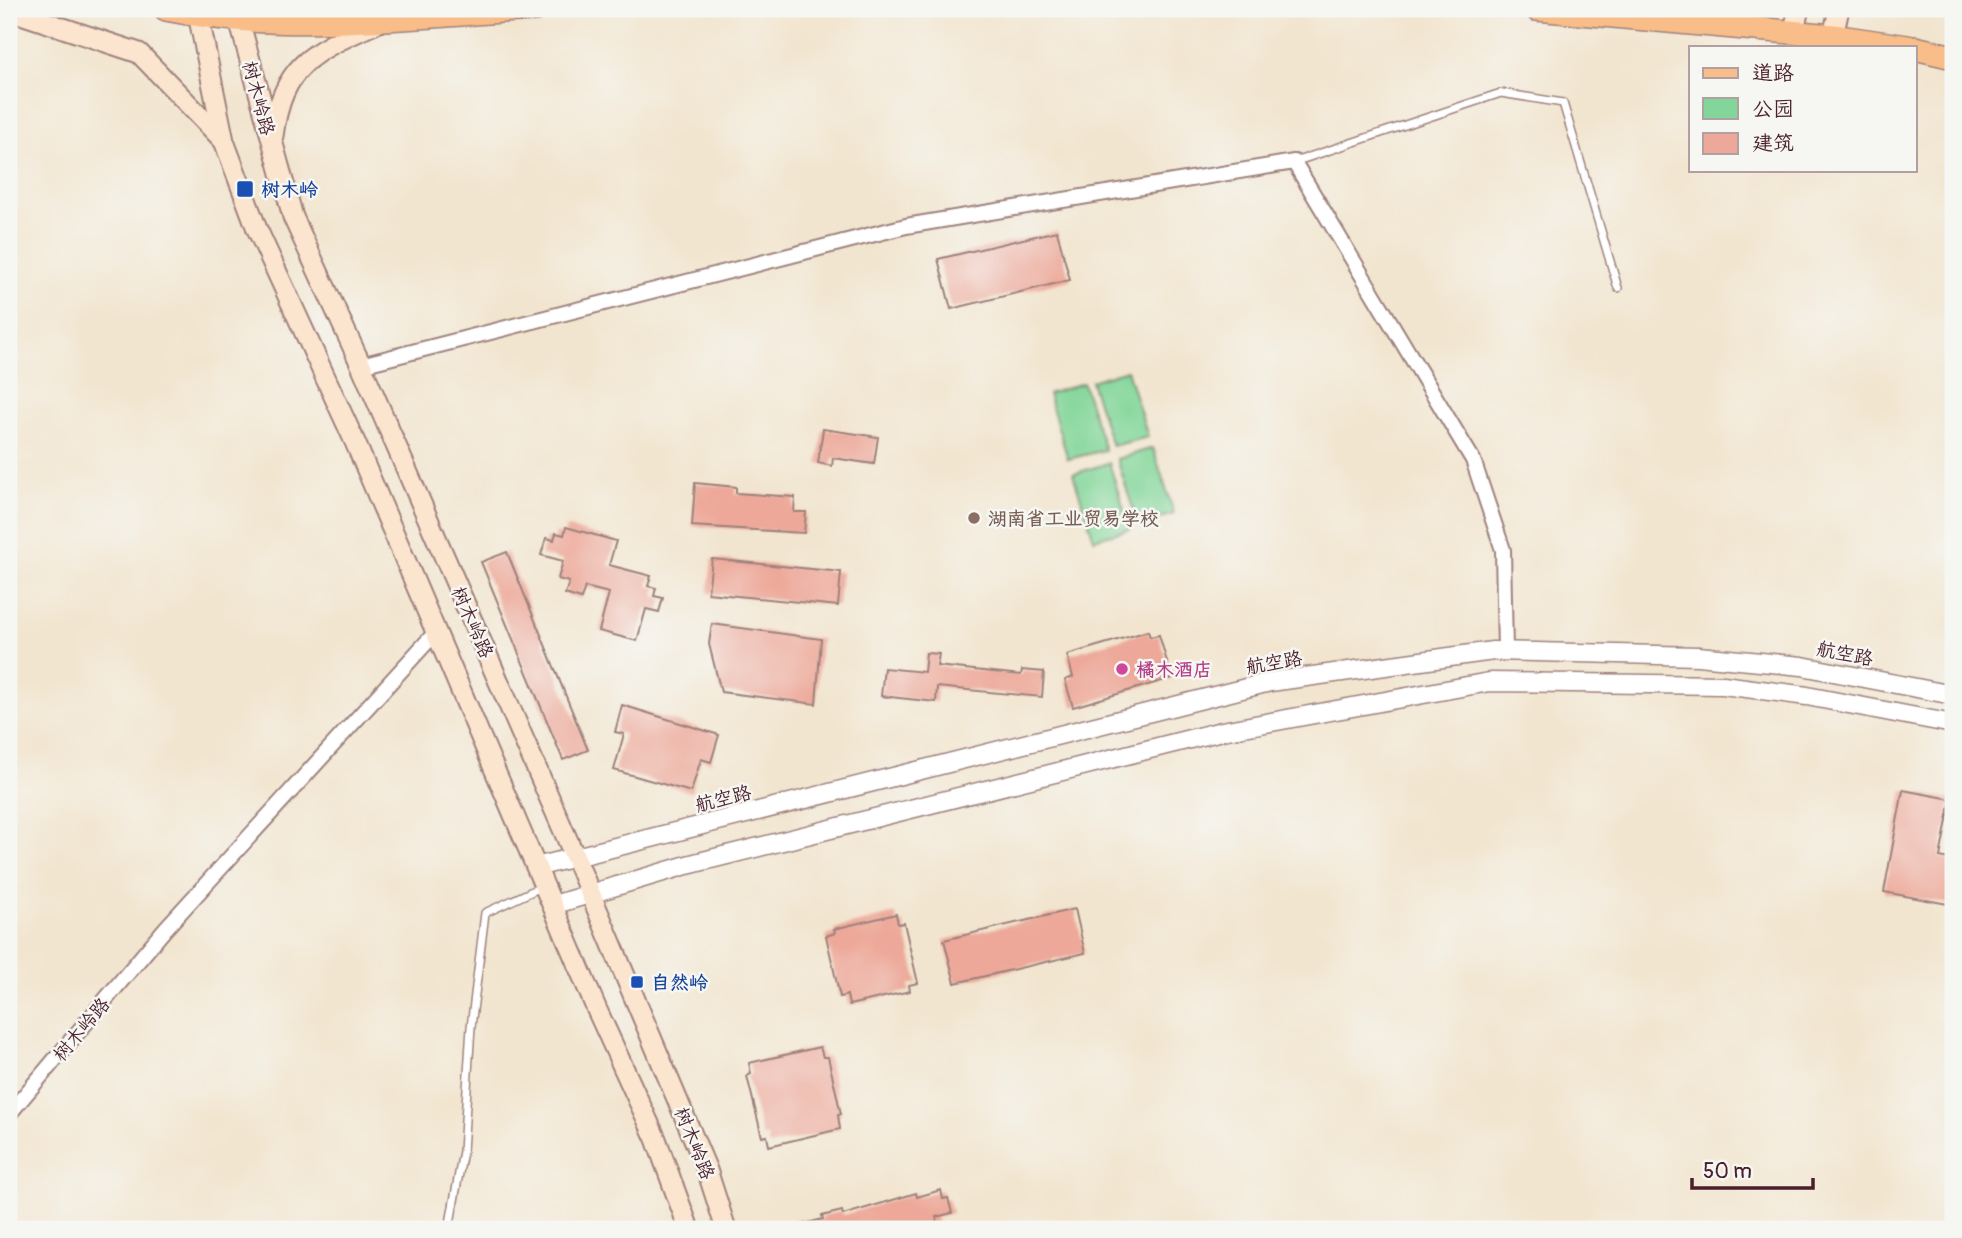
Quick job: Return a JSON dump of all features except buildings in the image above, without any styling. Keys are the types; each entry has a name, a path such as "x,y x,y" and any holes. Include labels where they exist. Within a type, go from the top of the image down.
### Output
{"main road":[{"path":"166,9 237,13 307,22 535,9"},
{"path":"1536,9 1833,36 1901,46"},
{"path":"1793,33 1800,9"},
{"path":"1833,36 1839,9"},
{"path":"9,10 139,53 224,141"},
{"name":"树木岭路","path":"198,12 224,141 257,229 355,442 660,1148 690,1229"},
{"name":"树木岭路","path":"237,13 293,217 361,365 575,857 707,1170 726,1229"},
{"path":"272,147 276,111 294,71 321,49 390,17"},
{"path":"1916,48 1953,57"}],"street":[{"path":"361,365 906,226 1294,162 1473,460 1503,550 1499,651 1489,682"},
{"name":"树木岭路","path":"10,1109 165,929 436,632"},
{"name":"航空路","path":"536,866 1270,682 1499,651 1698,656 1801,666 1953,695"},
{"path":"1801,666 1807,696"},
{"path":"553,905 687,865 1222,731 1489,682 1723,685 1807,696 1953,724"}],"lane":[{"path":"1294,162 1501,93 1563,103 1618,288"},
{"path":"449,1229 463,1152 471,1027 485,913 545,886"}],"green space":[{"path":"1127,370 1148,437 1112,446 1091,381"},
{"path":"1083,383 1105,450 1068,459 1048,394"},
{"path":"1153,448 1174,514 1138,524 1117,459"},
{"path":"1109,463 1130,529 1094,539 1073,474"}],"place":[{"name":"树木岭","path":"245,189"},
{"name":"湖南省工业贸易学校","path":"974,518"},
{"name":"橘木酒店","path":"1122,669"},
{"name":"自然岭","path":"637,982"}]}
